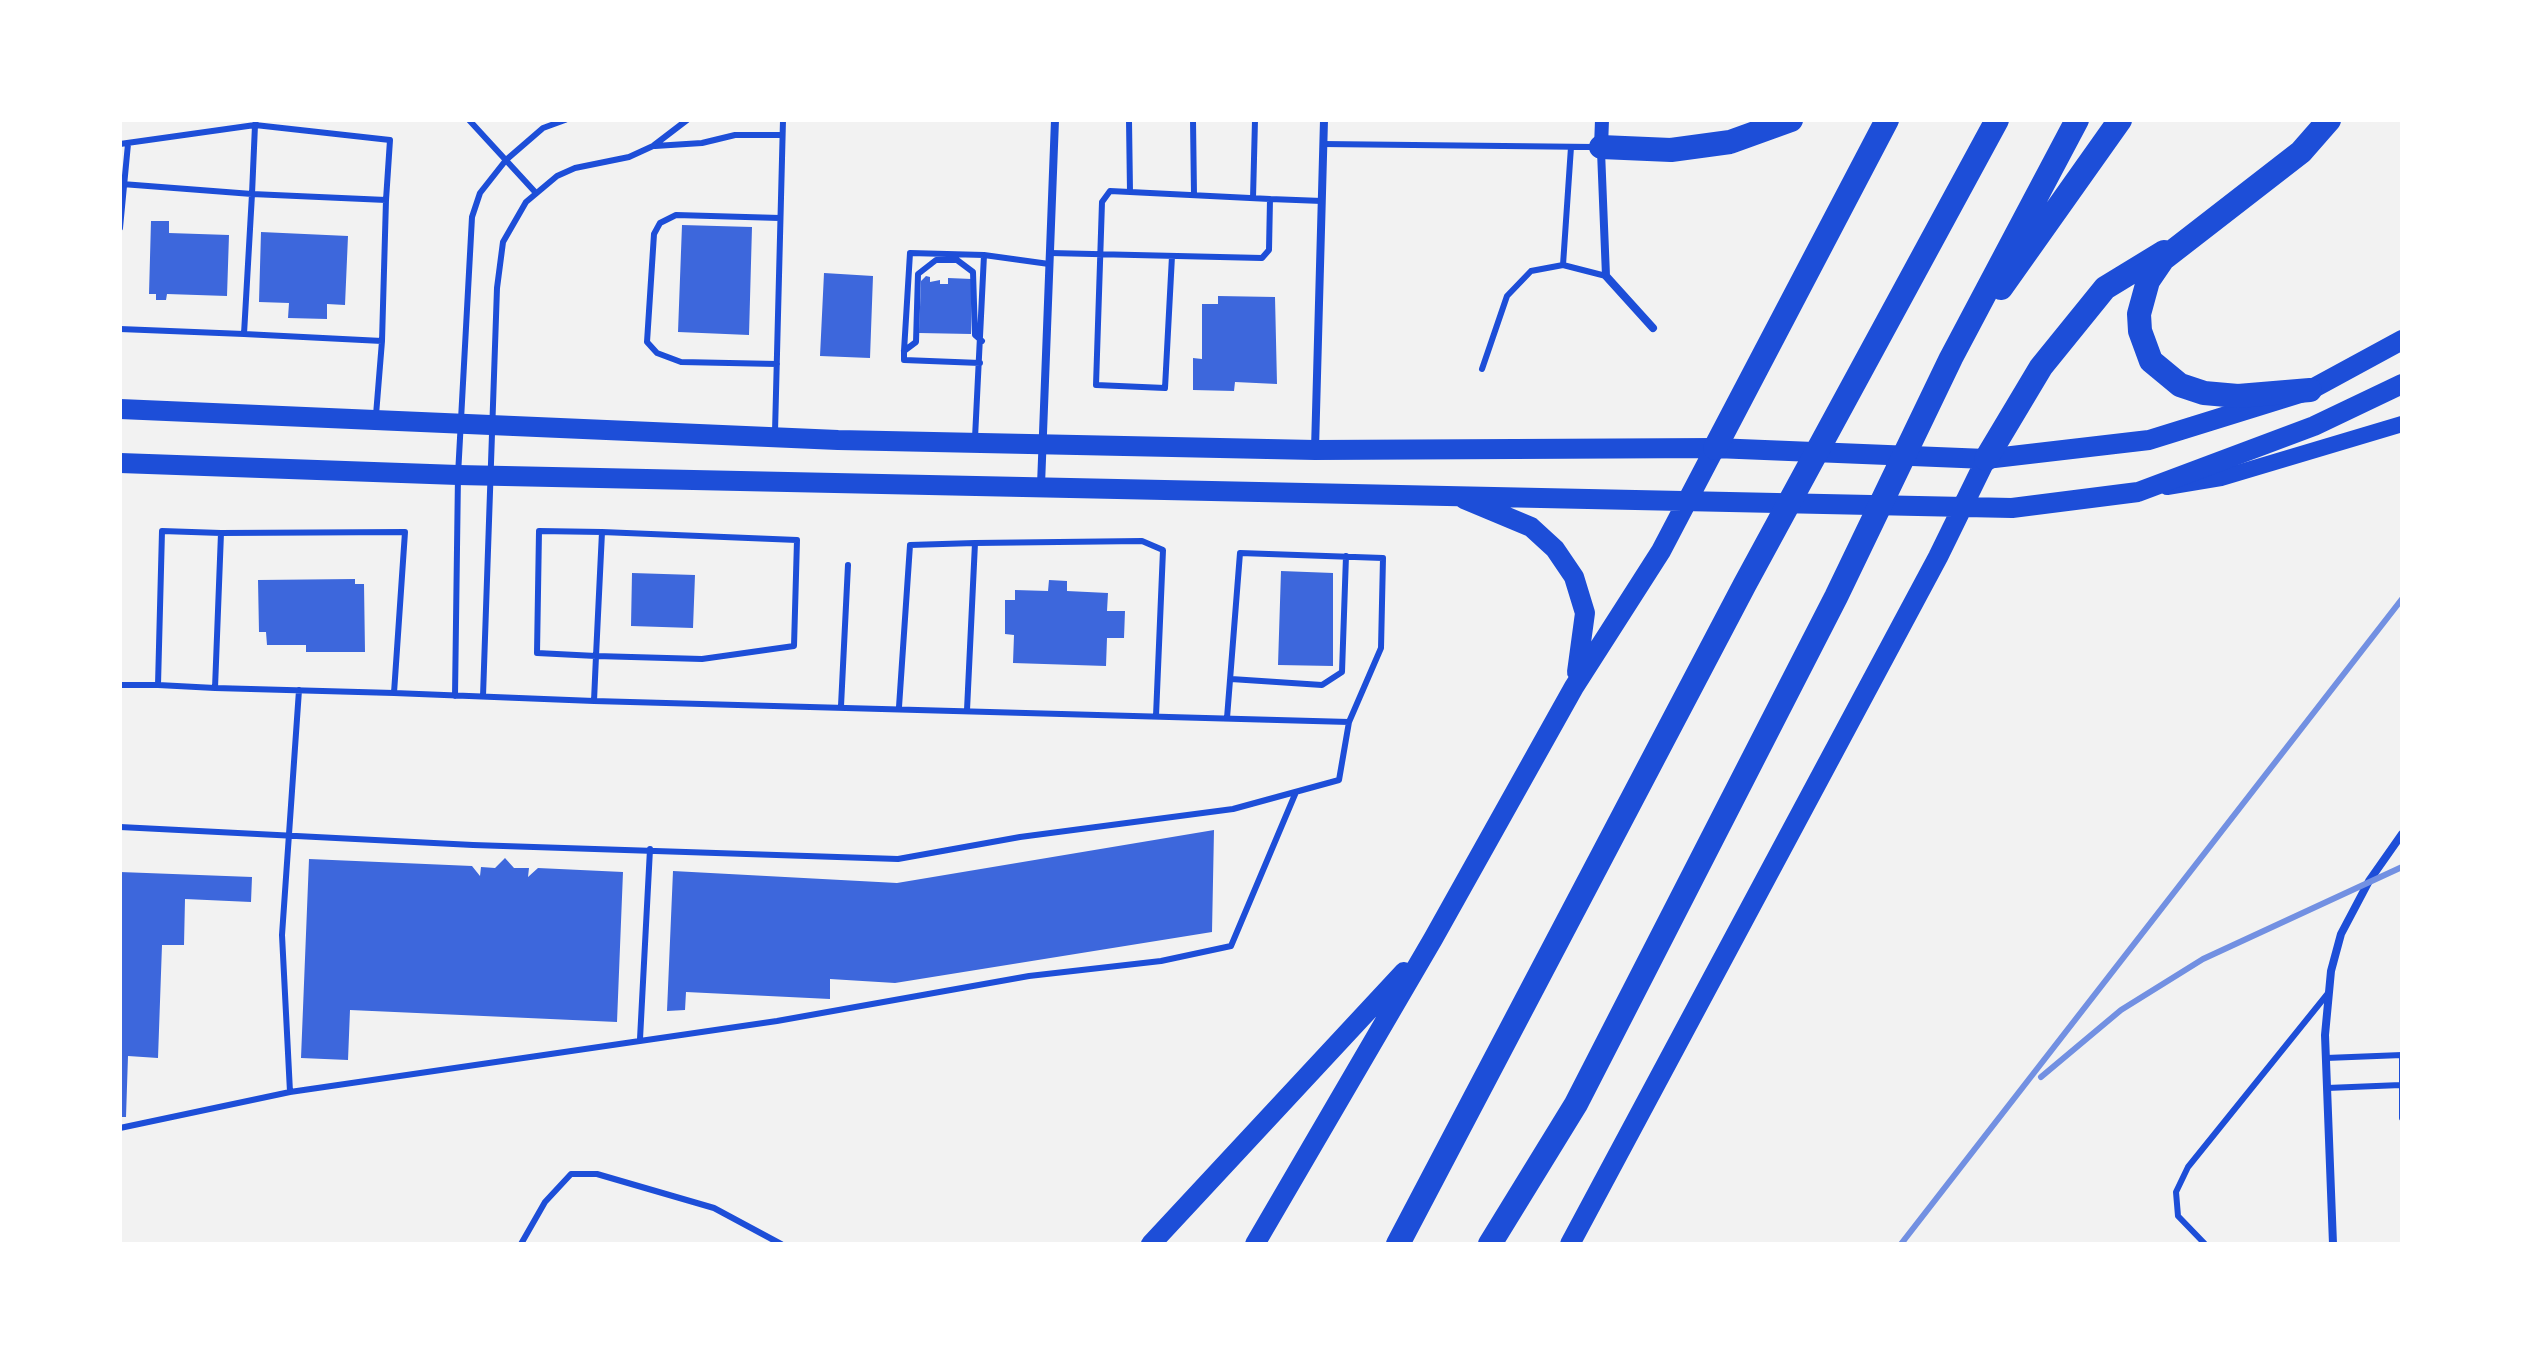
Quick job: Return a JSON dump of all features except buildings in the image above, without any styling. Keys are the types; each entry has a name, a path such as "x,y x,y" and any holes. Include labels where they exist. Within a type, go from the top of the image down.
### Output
{"highway":[{"path":"1601,147 1671,150 1730,142 1791,120"},
{"path":"1715,448 1887,120"},
{"path":"1398,1244 1745,584 1924,256 1994,120"},
{"path":"1490,1244 1576,1104 1836,597 1951,358 2077,120"},
{"path":"1951,358 2120,120"},
{"path":"2310,390 2238,396 2204,393 2180,385 2151,361 2140,323 2148,281 2163,259 2301,152 2329,120"},
{"path":"1986,459 2041,367 2105,288 2193,234"}],"main road":[{"path":"120,409 775,437 1043,445 1315,450 1715,448 1986,459 2149,440 2310,390 2402,340"},
{"path":"2138,492 2314,426 2402,384"},
{"path":"120,463 458,475 1965,507 2058,505 2221,478 2402,424"},
{"path":"1255,1244 1433,939 1574,687 1661,551 1715,448"},
{"path":"1570,1244 1965,507 1986,459"},
{"path":"1449,494 1531,527 1555,549 1574,577 1585,613 1582,652 1574,687"},
{"path":"1151,1244 1433,939"}],"street":[{"path":"1041,485 1055,120"},
{"path":"1315,450 1324,120"},
{"path":"1602,120 1606,276 1653,328"},
{"path":"2333,1244 2326,1058 2329,992 2341,934 2369,881 2402,834"}],"lane":[{"path":"469,120 536,193"},
{"path":"455,696 458,475 472,217 480,193 506,160 543,128 565,120"},
{"path":"483,696 494,475 497,288 503,242 517,215 536,193 575,168 629,157 653,146 687,120"},
{"path":"775,437 783,120"},
{"path":"1129,120 1130,192"},
{"path":"1193,120 1194,195"},
{"path":"1253,198 1255,120"},
{"path":"244,334 256,123"},
{"path":"120,228 124,144 256,123 390,140 376,421"},
{"path":"653,146 702,143 735,135 782,135"},
{"path":"1323,144 1601,147"},
{"path":"1563,265 1571,147"},
{"path":"122,184 386,200"},
{"path":"1172,256 1165,388 1096,385 1102,202 1110,191 1322,201"},
{"path":"1050,253 1262,258 1269,250 1270,199"},
{"path":"777,364 681,362 657,353 647,342 654,234 660,223 676,215 780,218"},
{"path":"980,363 904,360 910,253 984,255 1049,264"},
{"path":"974,443 982,341 984,255"},
{"path":"904,351 916,342 918,274 936,260 957,260 973,272 975,335 982,341"},
{"path":"1482,369 1507,296 1531,271 1563,265 1606,276"},
{"path":"120,329 382,341"},
{"path":"158,685 162,531 405,532 394,693"},
{"path":"539,531 602,532 797,540 794,646 702,659 537,653 539,531"},
{"path":"594,701 602,532"},
{"path":"215,688 221,533"},
{"path":"899,707 910,545 1142,541 1163,550 1156,716"},
{"path":"967,710 975,543"},
{"path":"120,827 898,859 1007,838 1233,809 1339,780 1349,722 1381,648 1383,558 1240,553 1227,718"},
{"path":"1231,679 1322,685 1342,672 1346,556"},
{"path":"841,706 848,565"},
{"path":"120,685 1349,722"},
{"path":"290,1092 282,935 299,690"},
{"path":"120,1128 290,1092 777,1021 1029,976 1161,961 1231,946 1296,792"},
{"path":"640,1039 650,849"},
{"path":"2205,1244 2196,1241 2178,1216 2176,1192 2188,1167 2329,992"},
{"path":"2326,1058 2402,1057 2402,1118"},
{"path":"2327,1088 2401,1085"},
{"path":"521,1244 545,1202 571,1174 597,1174 714,1208 781,1244"}],"railway":[{"path":"1901,1244 2402,599"},
{"path":"2041,1077 2121,1010 2203,959 2402,867"}]}
